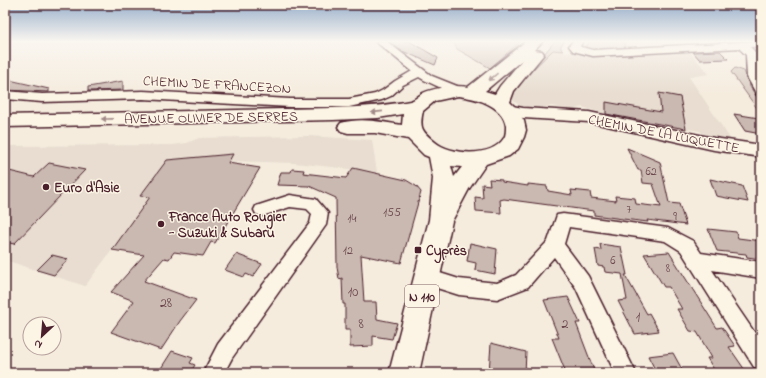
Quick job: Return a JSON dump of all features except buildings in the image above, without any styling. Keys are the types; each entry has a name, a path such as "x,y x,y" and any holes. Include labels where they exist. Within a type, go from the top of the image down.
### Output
{"main road":[{"path":"464,92 489,80 514,59"},
{"path":"504,107 506,90 532,59"},
{"path":"464,92 487,97 504,107 513,117 516,126 516,134 512,143 504,151 492,157 478,160 464,160 438,154 418,141 412,133 410,123 411,114 416,106 434,95 464,92"},
{"name":"AVENUE OLIVIER DE SERRES","path":"5,121 333,114 378,112 416,106"},
{"name":"AVENUE OLIVIER DE SERRES","path":"5,135 341,127 375,127 412,133"},
{"name":"N 110","path":"404,373 441,220 444,178 438,154"},
{"name":"N 110","path":"441,220 461,184 478,160"}],"street":[{"path":"403,59 424,75 464,92"},
{"path":"751,59 753,77 761,92"},
{"path":"424,75 434,95"},
{"name":"CHEMIN DE FRANCEZON","path":"5,95 42,98 143,95 290,104 349,103 378,98 399,83 424,75"},
{"name":"CHEMIN DE LA LUQUETTE","path":"504,107 566,116 589,117 714,144 761,150"},
{"name":"CHEMIN DE LA LUQUETTE","path":"516,134 542,121 566,116"},
{"path":"213,373 226,351 318,225 320,213 311,203 290,201 262,210"},
{"path":"426,278 459,287 497,291 522,281 555,246 564,220 668,235 687,246 761,360"},
{"path":"555,246 582,282 626,373"},
{"path":"697,260 761,270"}],"shaded area":[{"path":"474,59 501,59 490,68"},
{"path":"540,59 544,59 522,80"},
{"path":"544,59 696,59 709,74 689,77 733,143 709,139 700,131 606,114 582,107 569,110 552,106 533,109 522,107 515,102 511,97 511,94 522,80"},
{"path":"735,68 744,71 750,87 761,103 761,114 731,72"},
{"path":"308,136 372,140 377,172 295,163 229,161 169,259 112,250 85,286 5,260 5,146 173,145 187,143 199,138"}],"place":[{"name":"Euro d'Asie","path":"46,187"},
{"name":"France Auto Rougier - Suzuki & Subaru","path":"161,224"},
{"name":"Cyprès","path":"418,250"}]}
